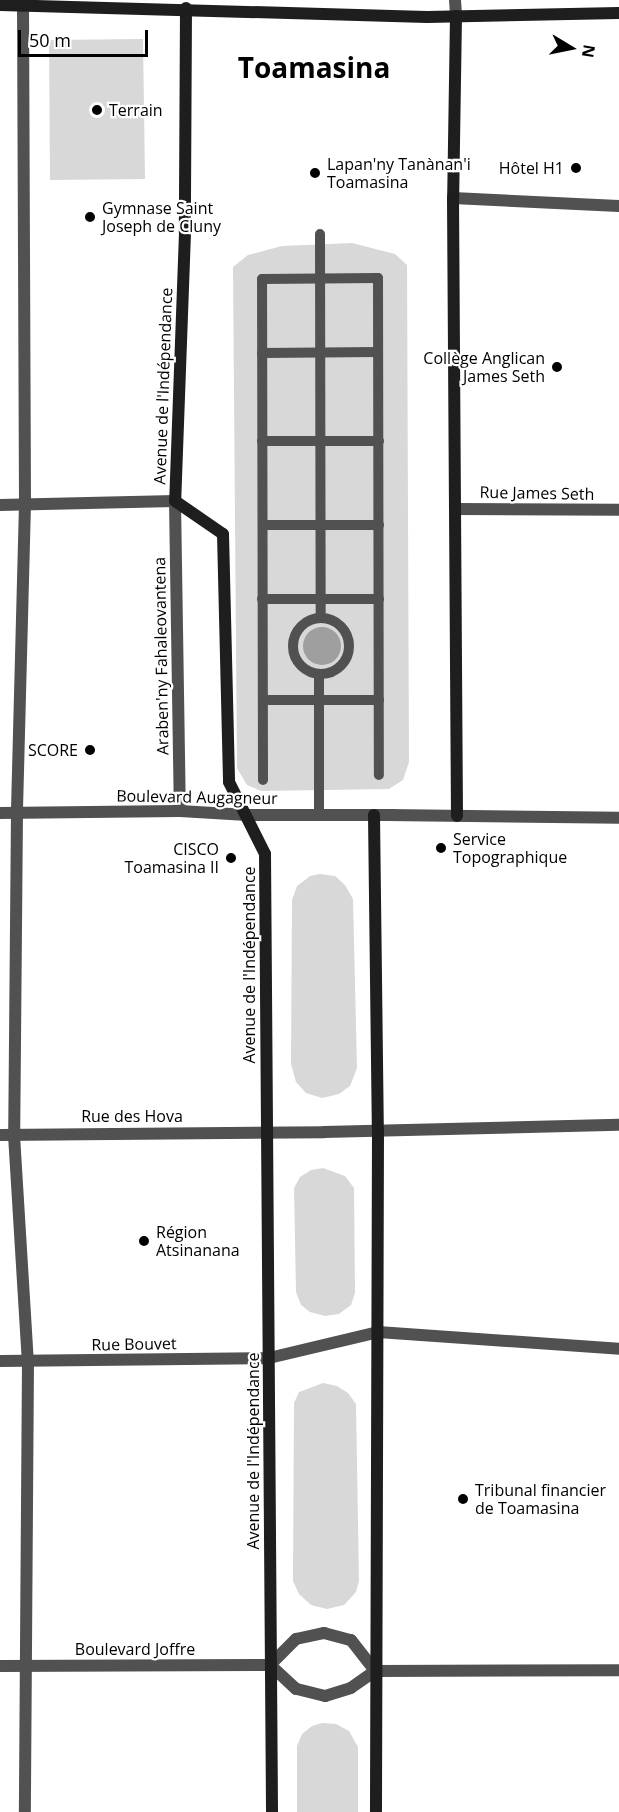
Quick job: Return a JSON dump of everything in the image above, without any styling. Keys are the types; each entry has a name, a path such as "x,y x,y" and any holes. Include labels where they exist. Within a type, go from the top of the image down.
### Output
{"main road":[{"path":"0,5 456,16 619,13"},
{"name":"Avenue de l'Indépendance","path":"186,8 185,233 176,501 223,534 229,782 265,854 265,1132 272,1812"},
{"path":"456,16 453,198 457,816"},
{"path":"374,815 378,1130 376,1812"}],"street":[{"path":"455,0 456,16"},
{"path":"23,4 25,504 17,812 14,1135 28,1362 25,1812"},
{"path":"453,198 619,206"},
{"path":"320,234 321,617"},
{"path":"263,780 262,279 378,278 380,775"},
{"path":"262,352 378,352"},
{"path":"262,441 379,441"},
{"path":"0,505 176,501"},
{"name":"Araben'ny Fahaleovantena","path":"176,501 180,811"},
{"name":"Rue James Seth","path":"455,509 619,510"},
{"path":"262,525 379,525"},
{"path":"262,599 379,599"},
{"path":"321,617 338,622 345,629 350,647 349,654 340,667 327,674 319,674 301,666 293,649 293,640 303,624 321,617"},
{"path":"319,674 319,815"},
{"path":"263,700 379,700"},
{"name":"Boulevard Augagneur","path":"0,813 180,811 247,816 619,818"},
{"name":"Boulevard Augagneur","path":"374,815 394,815"},
{"name":"Rue des Hova","path":"0,1135 619,1125"},
{"name":"Rue Bouvet","path":"0,1361 269,1358 378,1332 619,1349"},
{"path":"375,1671 351,1640 324,1633 296,1639 270,1665 296,1689 325,1696 351,1688 375,1671 619,1670"},
{"name":"Boulevard Joffre","path":"0,1666 270,1665"}],"shaded area":[{"name":"Terrain","path":"143,39 145,179 50,180 49,40"},
{"path":"352,243 395,254 407,265 409,762 403,780 389,789 261,791 247,785 237,768 233,267 248,255 282,246"},
{"path":"322,627 336,632 341,646 336,660 322,665 308,660 303,646 308,632"},
{"path":"320,874 335,876 345,885 353,899 357,1068 350,1086 339,1094 322,1098 306,1093 296,1082 291,1064 292,900 297,886 310,876"},
{"path":"323,1168 345,1176 354,1188 355,1293 351,1305 339,1314 325,1316 310,1312 301,1305 296,1292 294,1188 300,1177 311,1170"},
{"path":"323,1383 337,1386 348,1393 356,1404 359,1581 356,1592 344,1605 327,1609 311,1605 299,1594 293,1581 294,1403 299,1392"},
{"path":"322,1723 336,1724 349,1731 358,1747 358,1812 297,1812 297,1746 302,1734 312,1726"}],"place":[{"name":"Terrain","path":"97,110"},
{"name":"Hôtel H1","path":"576,168"},
{"name":"Lapan'ny Tanànan'i Toamasina","path":"315,173"},
{"name":"Gymnase Saint Joseph de Cluny","path":"90,217"},
{"name":"Collège Anglican James Seth","path":"557,367"},
{"name":"SCORE","path":"90,750"},
{"name":"Service Topographique","path":"441,848"},
{"name":"CISCO Toamasina II","path":"231,858"},
{"name":"Région Atsinanana","path":"144,1241"},
{"name":"Tribunal financier de Toamasina","path":"463,1499"}],"district":[{"name":"Toamasina","path":"314,67"}]}
